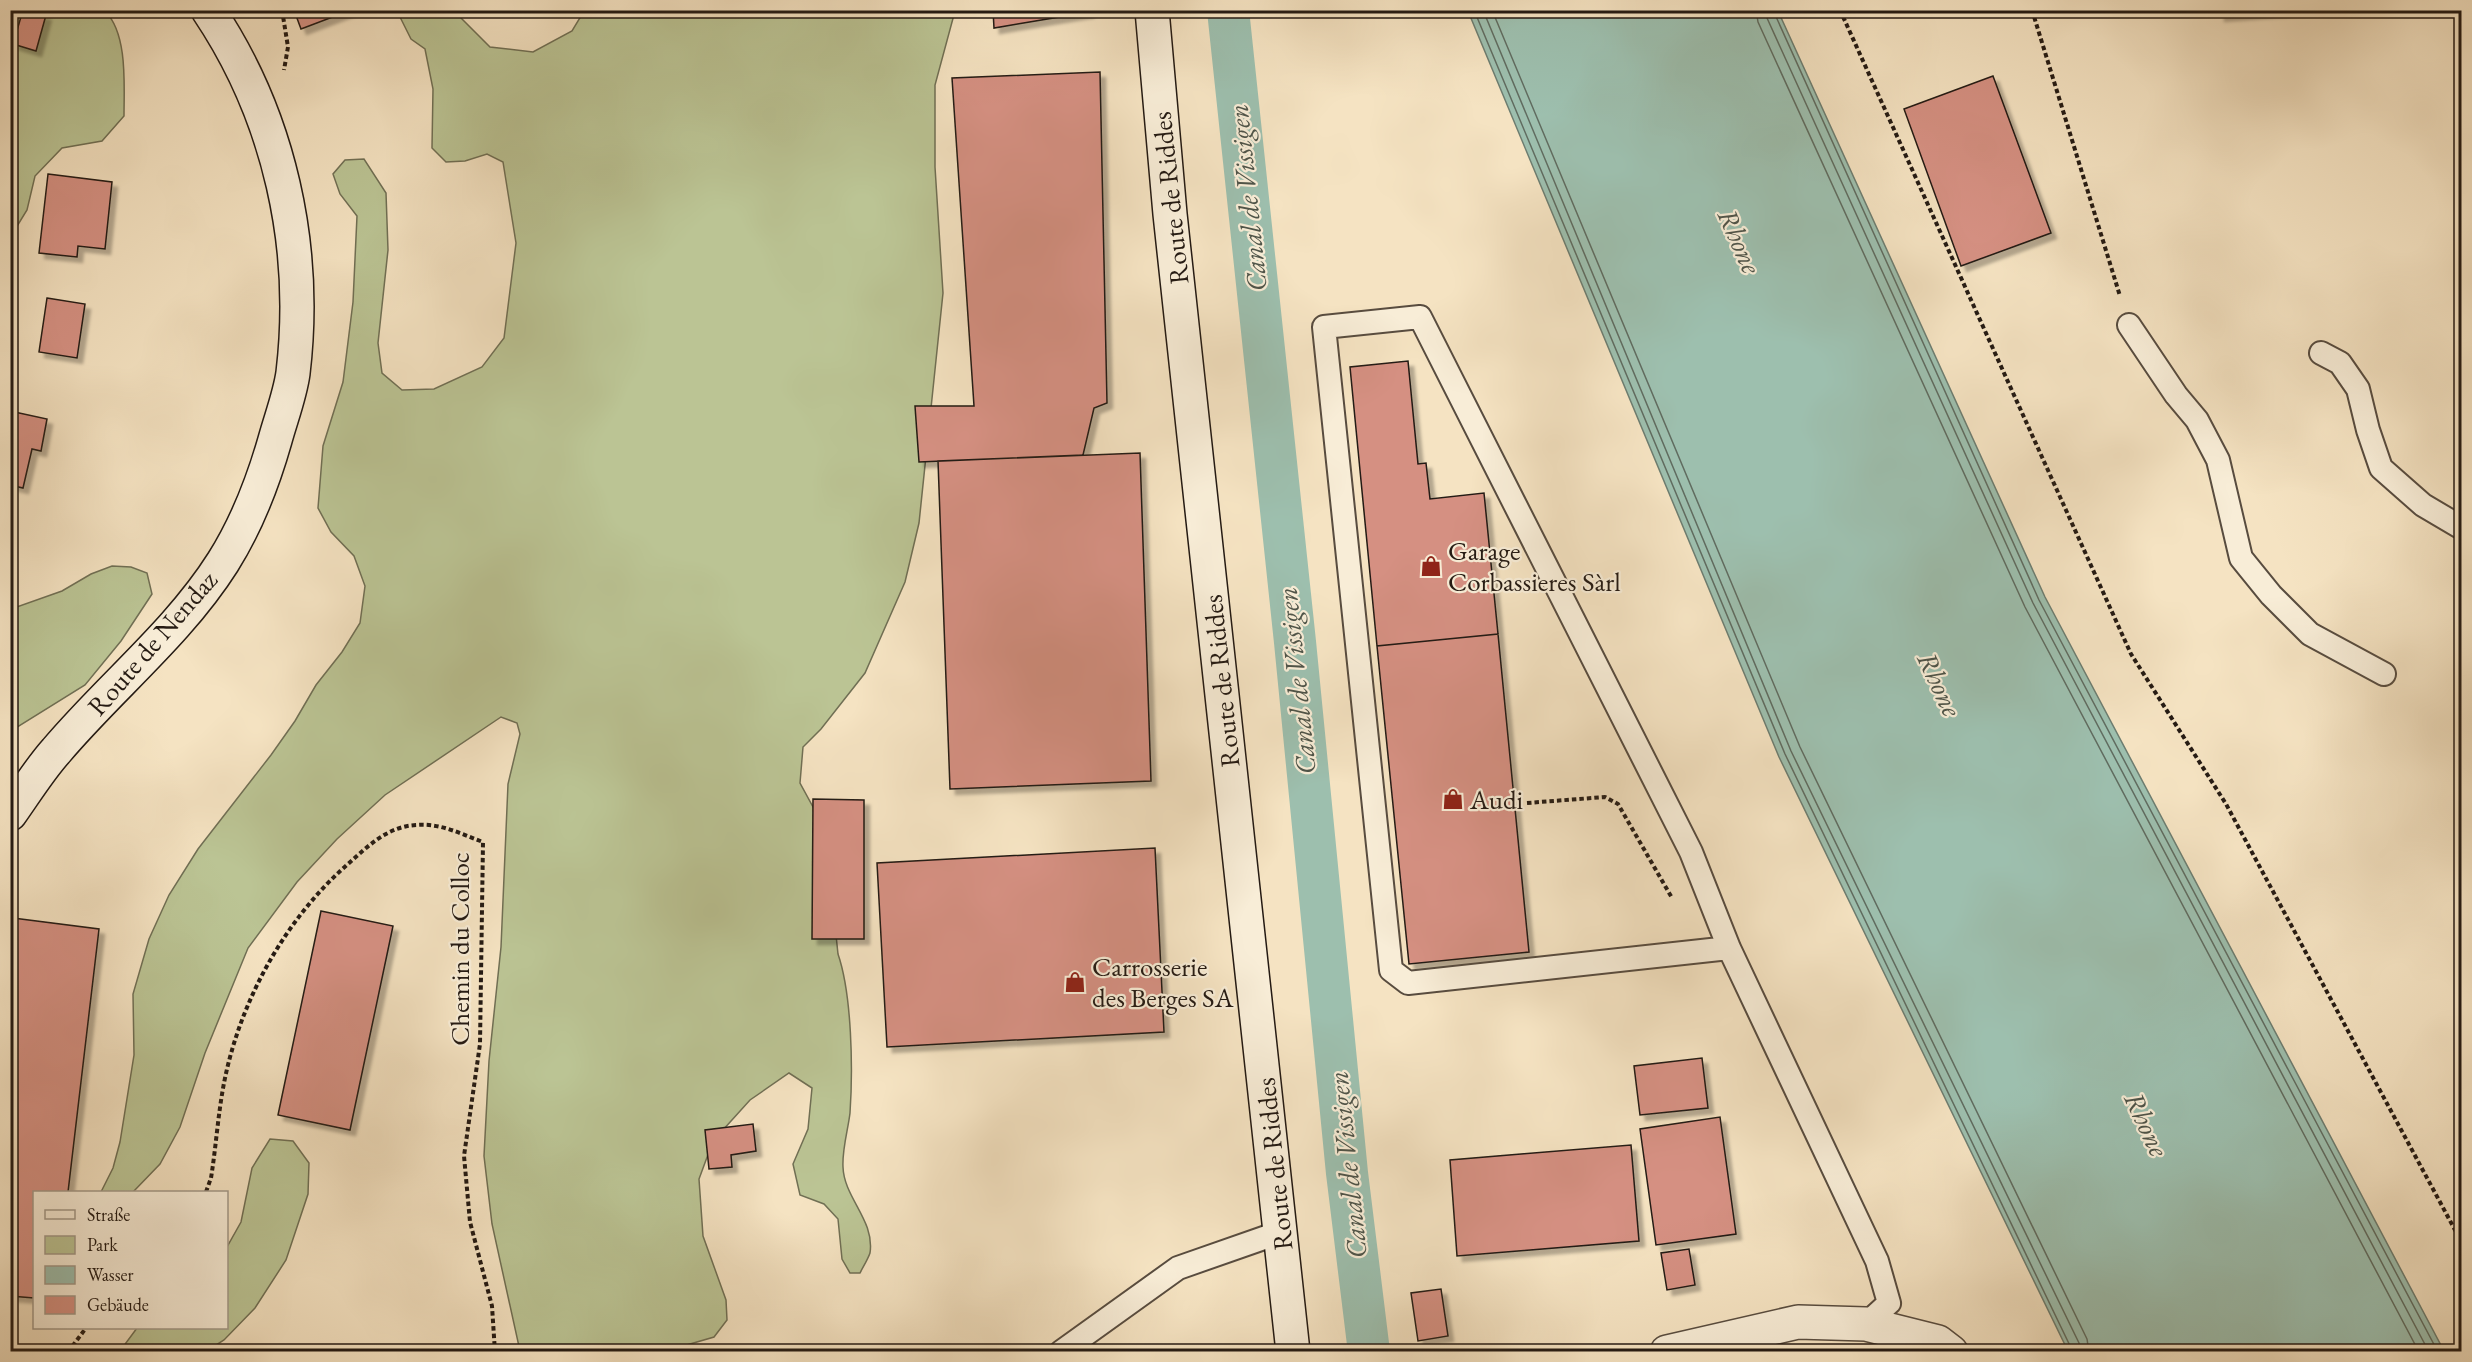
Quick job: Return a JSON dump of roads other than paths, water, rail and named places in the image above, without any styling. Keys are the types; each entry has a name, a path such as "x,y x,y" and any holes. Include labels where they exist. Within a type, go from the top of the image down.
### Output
{"street":[{"name":"Route de Nendaz","path":"10,814 55,752 189,608 223,562 247,517 265,474 293,375 297,311 294,251 284,181 256,99 208,10"},
{"name":"Route de Riddes","path":"1152,10 1170,214 1293,1352"},
{"path":"1667,1352 1798,1322 1866,1324 1938,1342 1951,1352"}],"lane":[{"path":"1729,948 1408,983 1391,970 1324,327 1420,317 1691,852 1729,948 1877,1261 1889,1303 1866,1324"},
{"path":"2129,325 2176,395 2197,420 2218,460 2241,558 2271,596 2310,634 2384,674"},
{"path":"2322,353 2340,363 2358,389 2368,430 2381,468 2423,505 2462,528"},
{"path":"1061,1352 1179,1268 1281,1232"}],"water":[{"name":"Rhone","path":"1468,11 1778,11 2045,597 2444,1351 2068,1351 1779,757"}],"waterway":[{"name":"Canal de Vissigen","path":"1228,10 1295,642 1347,1173 1369,1352"}],"place":[{"name":"Garage Corbassieres Sàrl","path":"1431,566"},
{"name":"Audi","path":"1453,799"},
{"name":"Carrosserie des Berges SA","path":"1075,982"}]}
